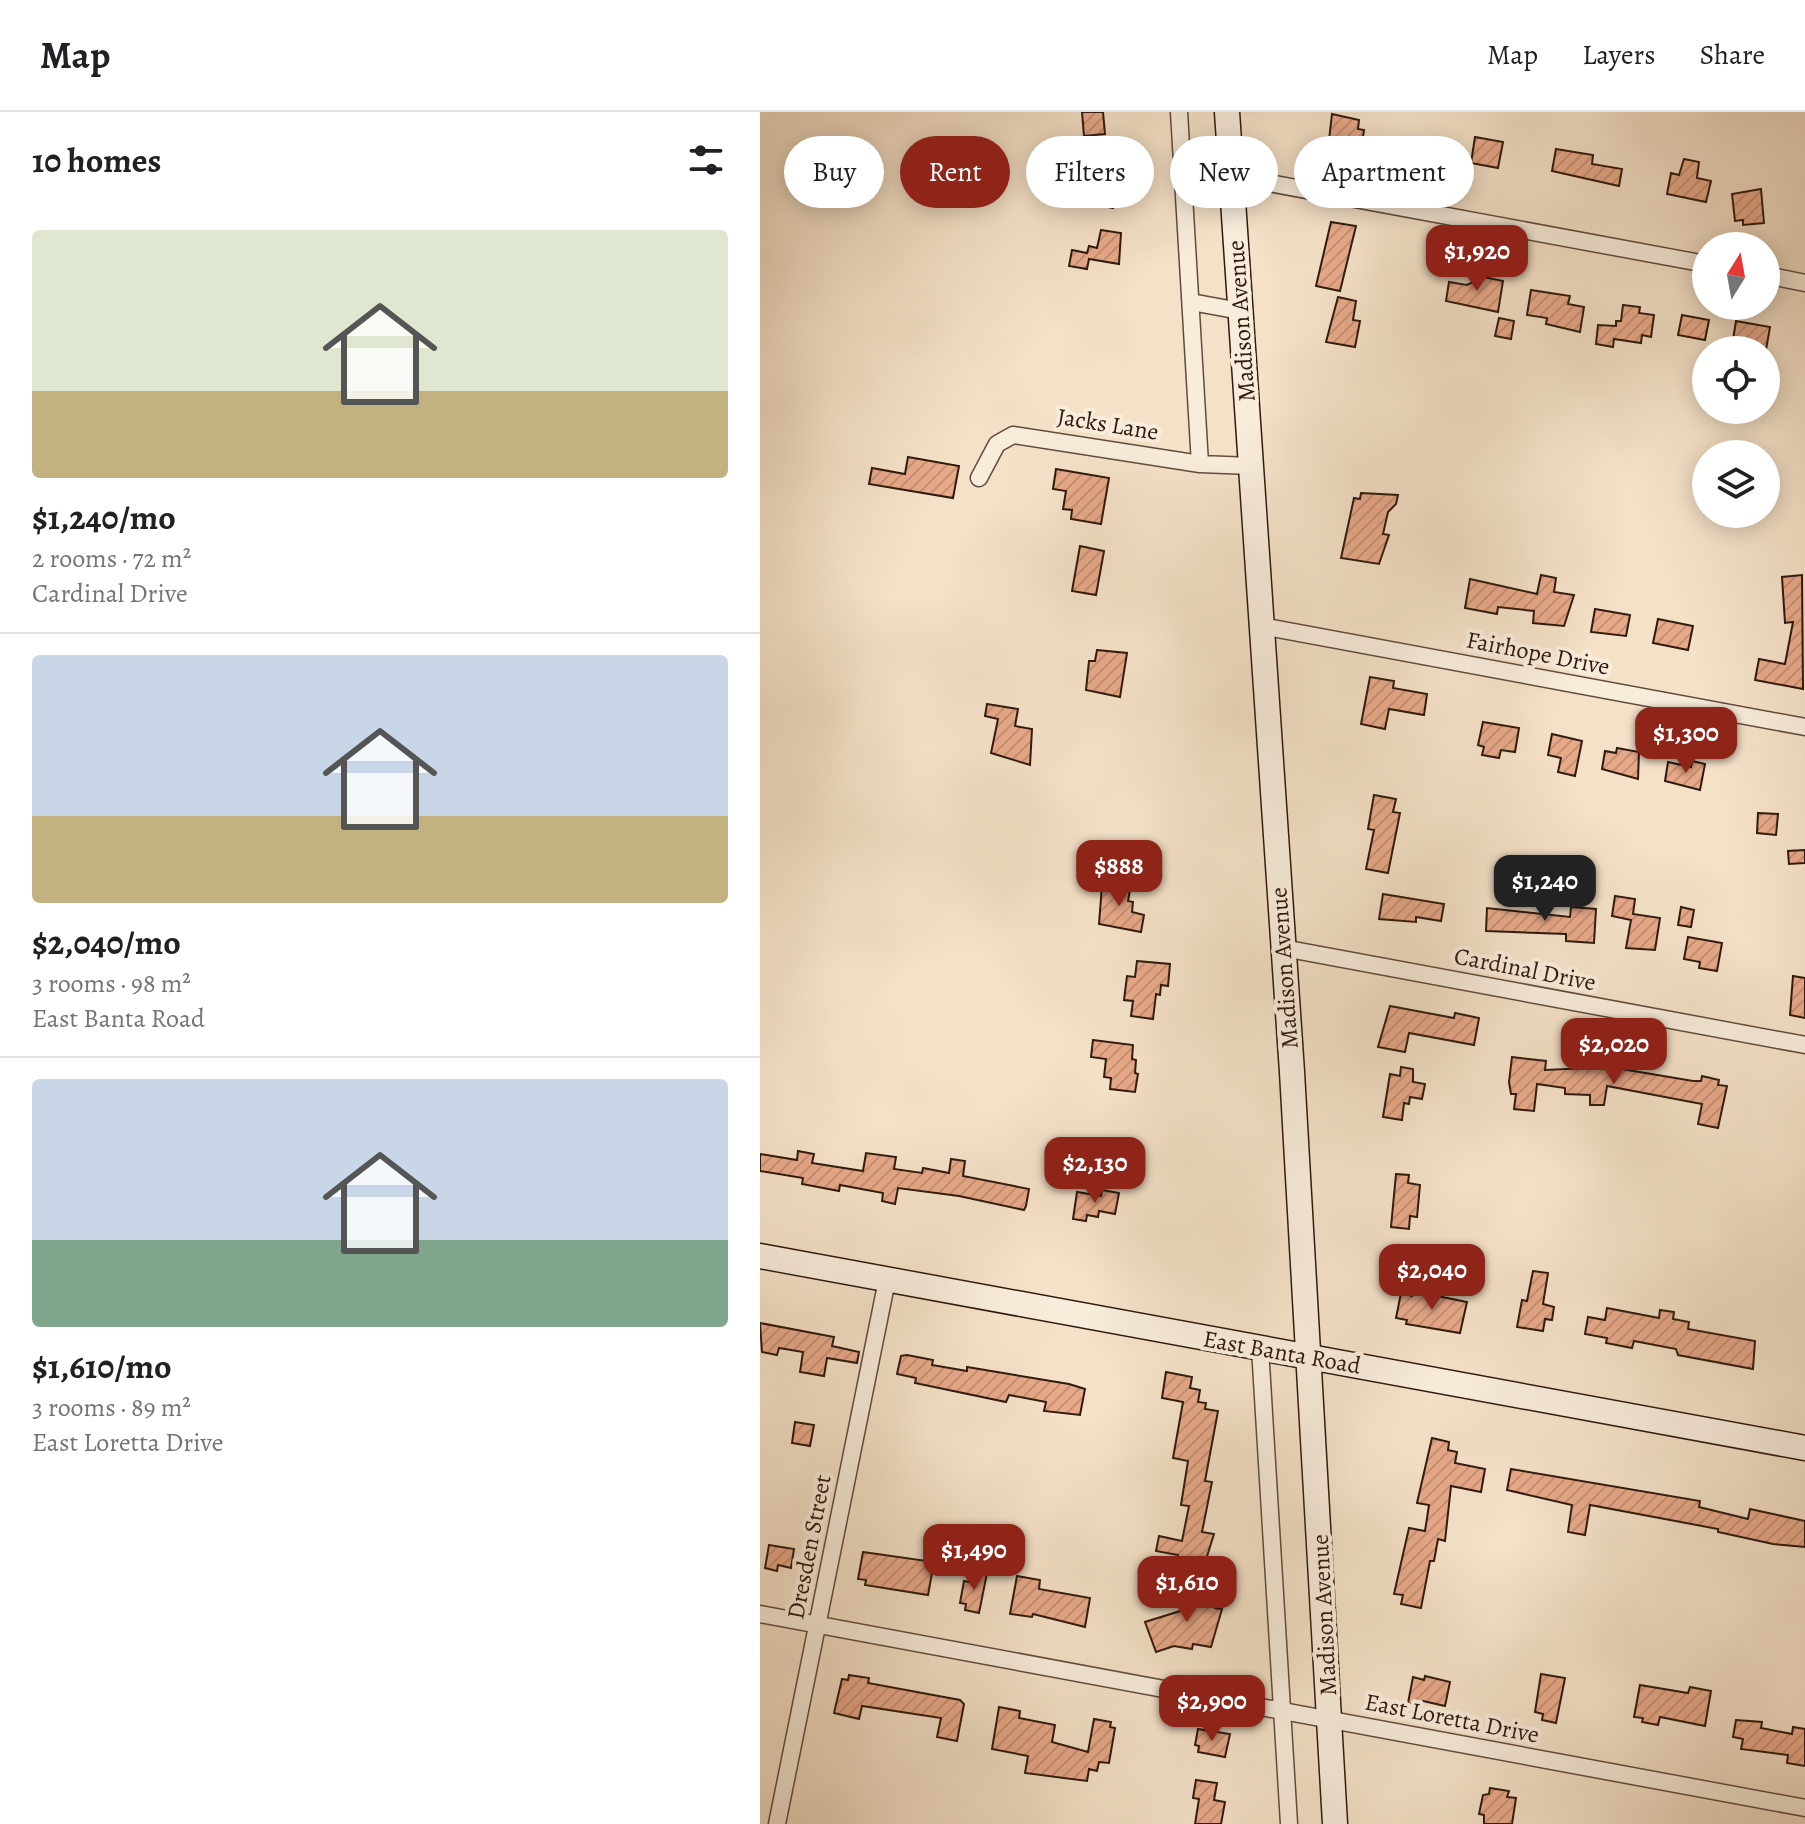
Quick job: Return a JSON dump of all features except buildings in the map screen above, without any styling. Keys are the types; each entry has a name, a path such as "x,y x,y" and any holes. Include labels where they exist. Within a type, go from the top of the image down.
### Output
{"main road":[{"name":"Madison Avenue","path":"1227,112 1228,136"},
{"name":"Madison Avenue","path":"1233,208 1310,1357 1335,1824"},
{"name":"East Banta Road","path":"760,1256 1805,1448"}],"street":[{"name":"Madison Avenue","path":"1179,112 1200,464"},
{"path":"1278,185 1692,261"},
{"path":"1780,278 1805,283"},
{"path":"1191,302 1240,311"},
{"name":"Jacks Lane","path":"979,478 997,444 1013,435 1200,464 1251,466"},
{"name":"Fairhope Drive","path":"1261,626 1805,727"},
{"name":"Cardinal Drive","path":"1283,948 1805,1045"},
{"name":"Dresden Street","path":"777,1824 887,1280"},
{"name":"Madison Avenue","path":"1260,1348 1289,1824"},
{"name":"East Loretta Drive","path":"760,1614 1805,1808"}]}
